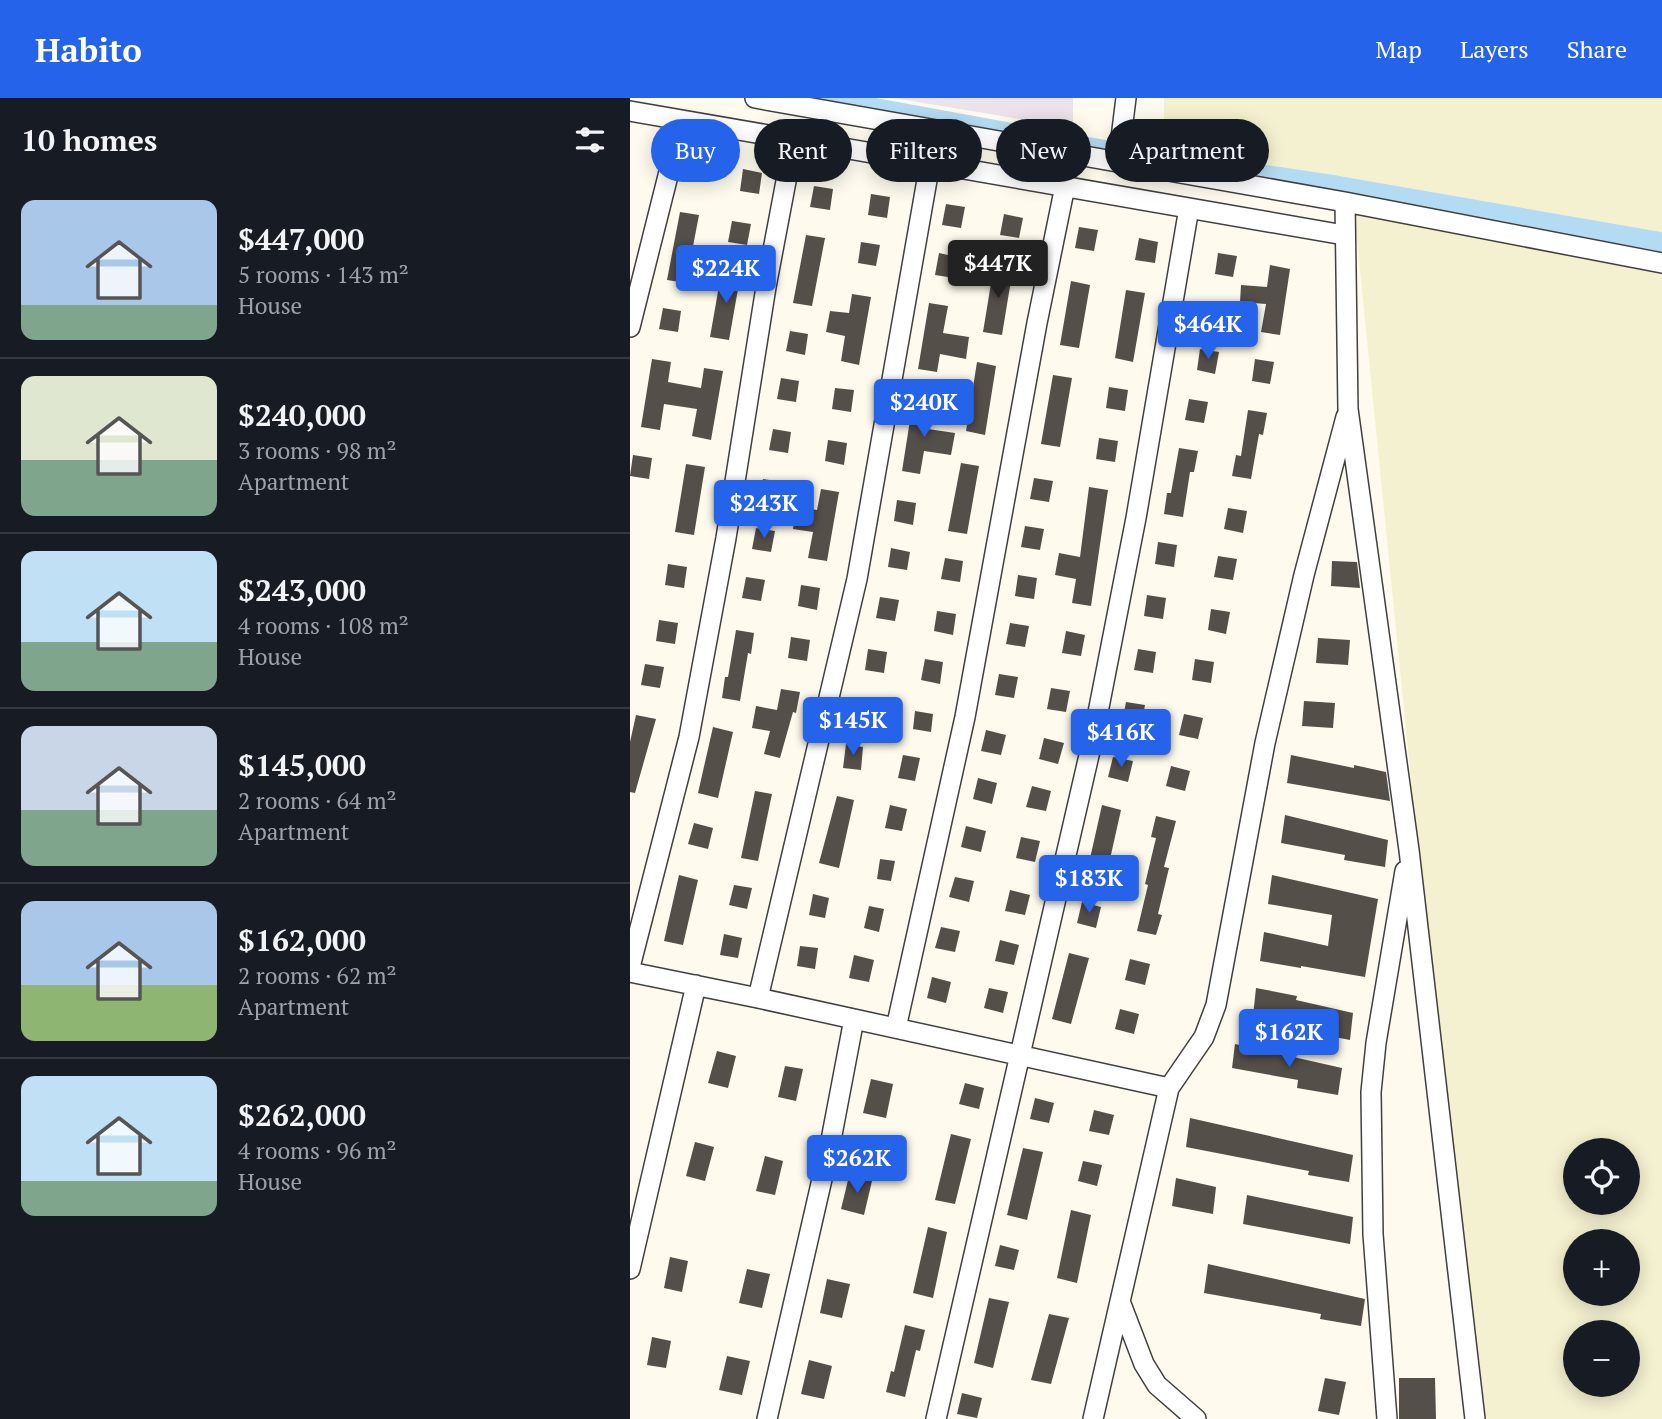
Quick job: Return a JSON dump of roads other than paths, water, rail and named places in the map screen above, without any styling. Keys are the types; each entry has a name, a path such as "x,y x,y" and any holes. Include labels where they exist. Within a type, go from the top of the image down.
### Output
{"lane":[{"path":"755,98 1105,159"},
{"path":"1124,119 1126,98"},
{"path":"630,111 676,119"},
{"path":"982,172 1344,235"},
{"path":"630,327 666,182"},
{"path":"630,967 689,737 726,538 766,287 786,182"},
{"path":"758,998 857,579 927,182"},
{"path":"1234,182 1662,263"},
{"path":"896,1028 965,717 1037,323 1065,186"},
{"path":"1345,202 1348,409 1409,850 1475,1419"},
{"path":"936,1419 1096,724 1136,519 1189,208"},
{"path":"1093,1419 1169,1088 1204,1037 1216,1005 1265,743 1304,575 1348,409"},
{"path":"1387,1419 1373,1234 1371,1092 1376,1043 1409,850"},
{"path":"630,972 1169,1088"},
{"path":"630,1269 696,985"},
{"path":"767,1419 831,1140 854,1019"},
{"path":"1121,1304 1144,1364 1157,1385 1196,1419"}],"waterway":[{"path":"823,98 1135,155 1336,185 1662,242"}]}
